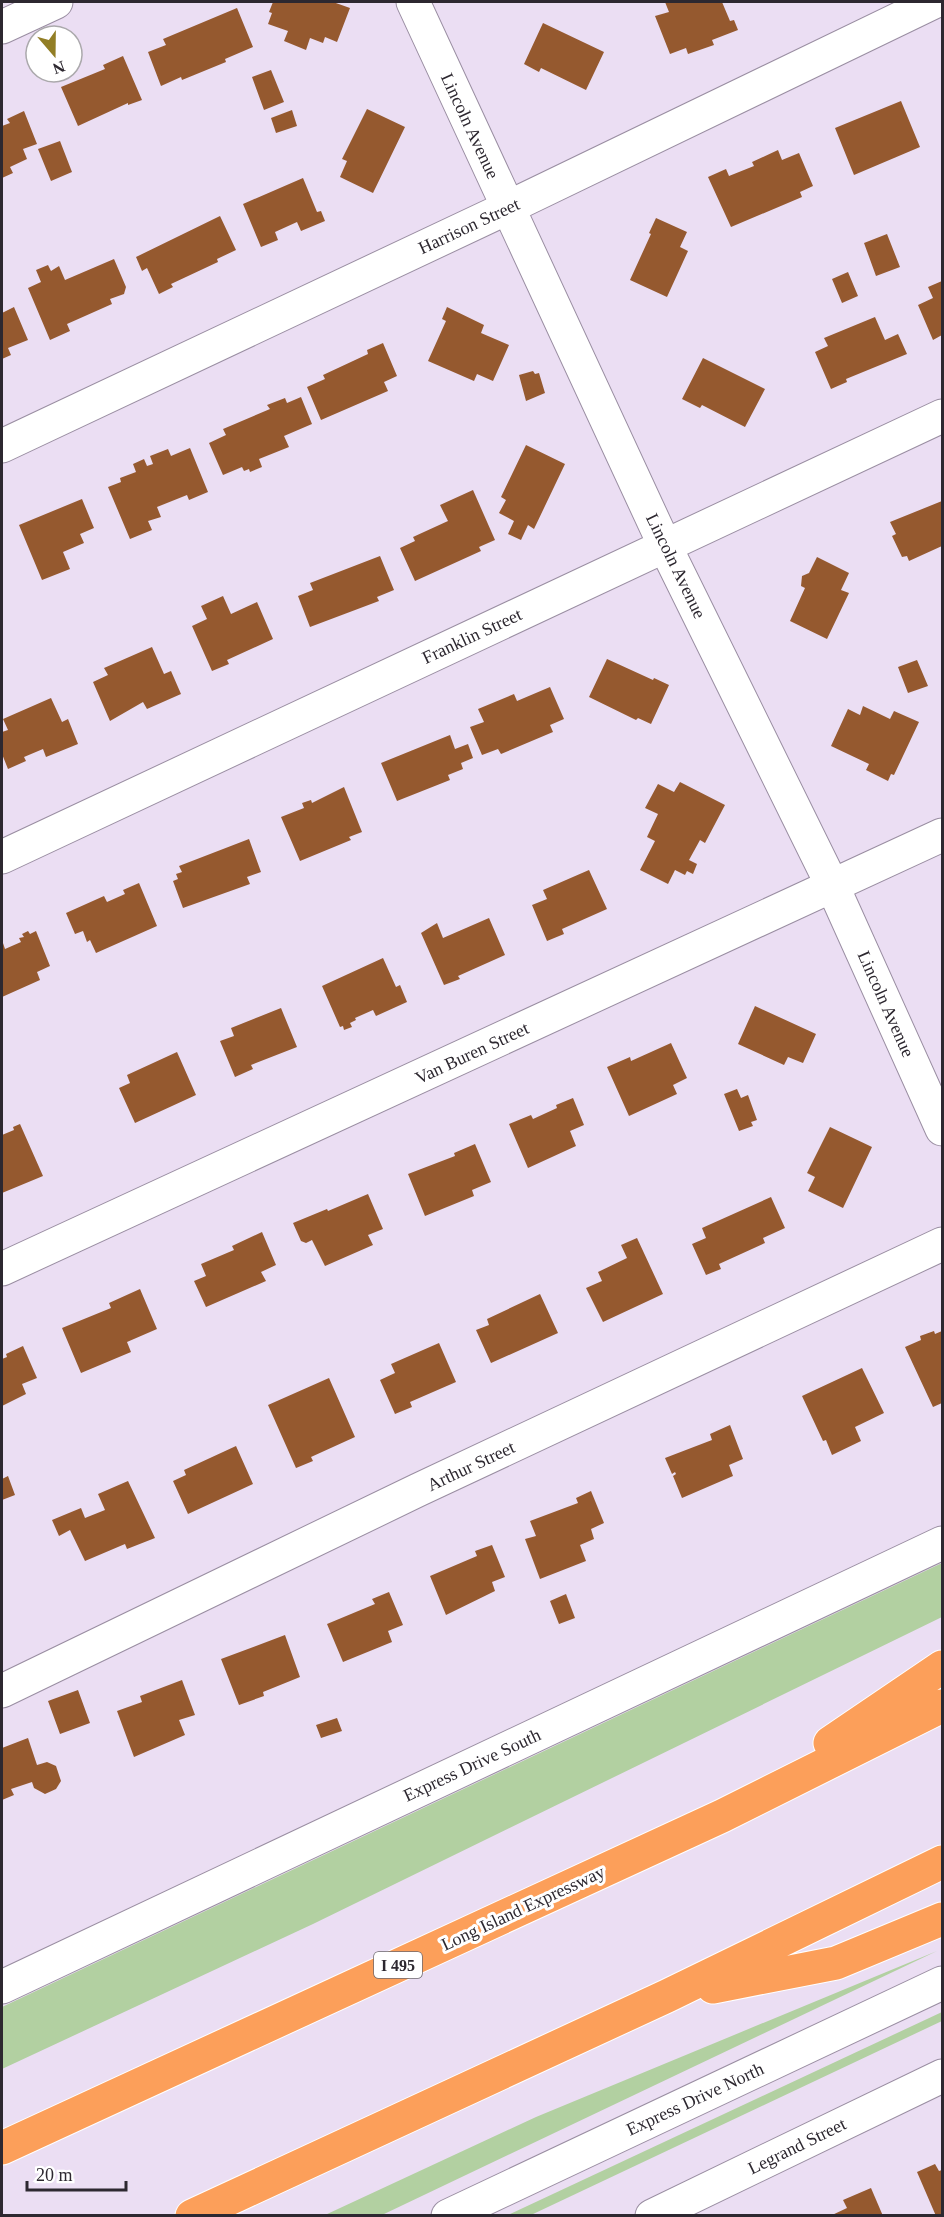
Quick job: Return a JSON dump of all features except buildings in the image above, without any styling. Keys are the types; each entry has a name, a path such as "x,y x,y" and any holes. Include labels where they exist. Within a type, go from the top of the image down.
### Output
{"highway":[{"path":"723,1816 942,1667"},
{"name":"Long Island Expressway","path":"2,2148 723,1816 942,1706"},
{"path":"192,2216 667,1996 942,1862"},
{"path":"667,1996 836,1962 942,1919"}],"street":[{"path":"2,27 56,2"},
{"name":"Lincoln Avenue","path":"413,2 665,546 833,887 942,1129"},
{"name":"Harrison Street","path":"2,446 507,208 934,2"},
{"name":"Franklin Street","path":"2,857 942,416"},
{"name":"Van Buren Street","path":"2,1269 942,835"},
{"name":"Arthur Street","path":"2,1691 942,1244"},
{"name":"Express Drive South","path":"2,1987 942,1543"},
{"name":"Express Drive North","path":"448,2216 942,1983"},
{"name":"Legrand Street","path":"652,2216 942,2076"}],"green space":[{"path":"942,1563 942,1617 313,1924 2,2069 2,2007"},
{"path":"937,1951 382,2215 325,2215 536,2117"},
{"path":"942,2012 942,2021 531,2215 508,2215"}]}
